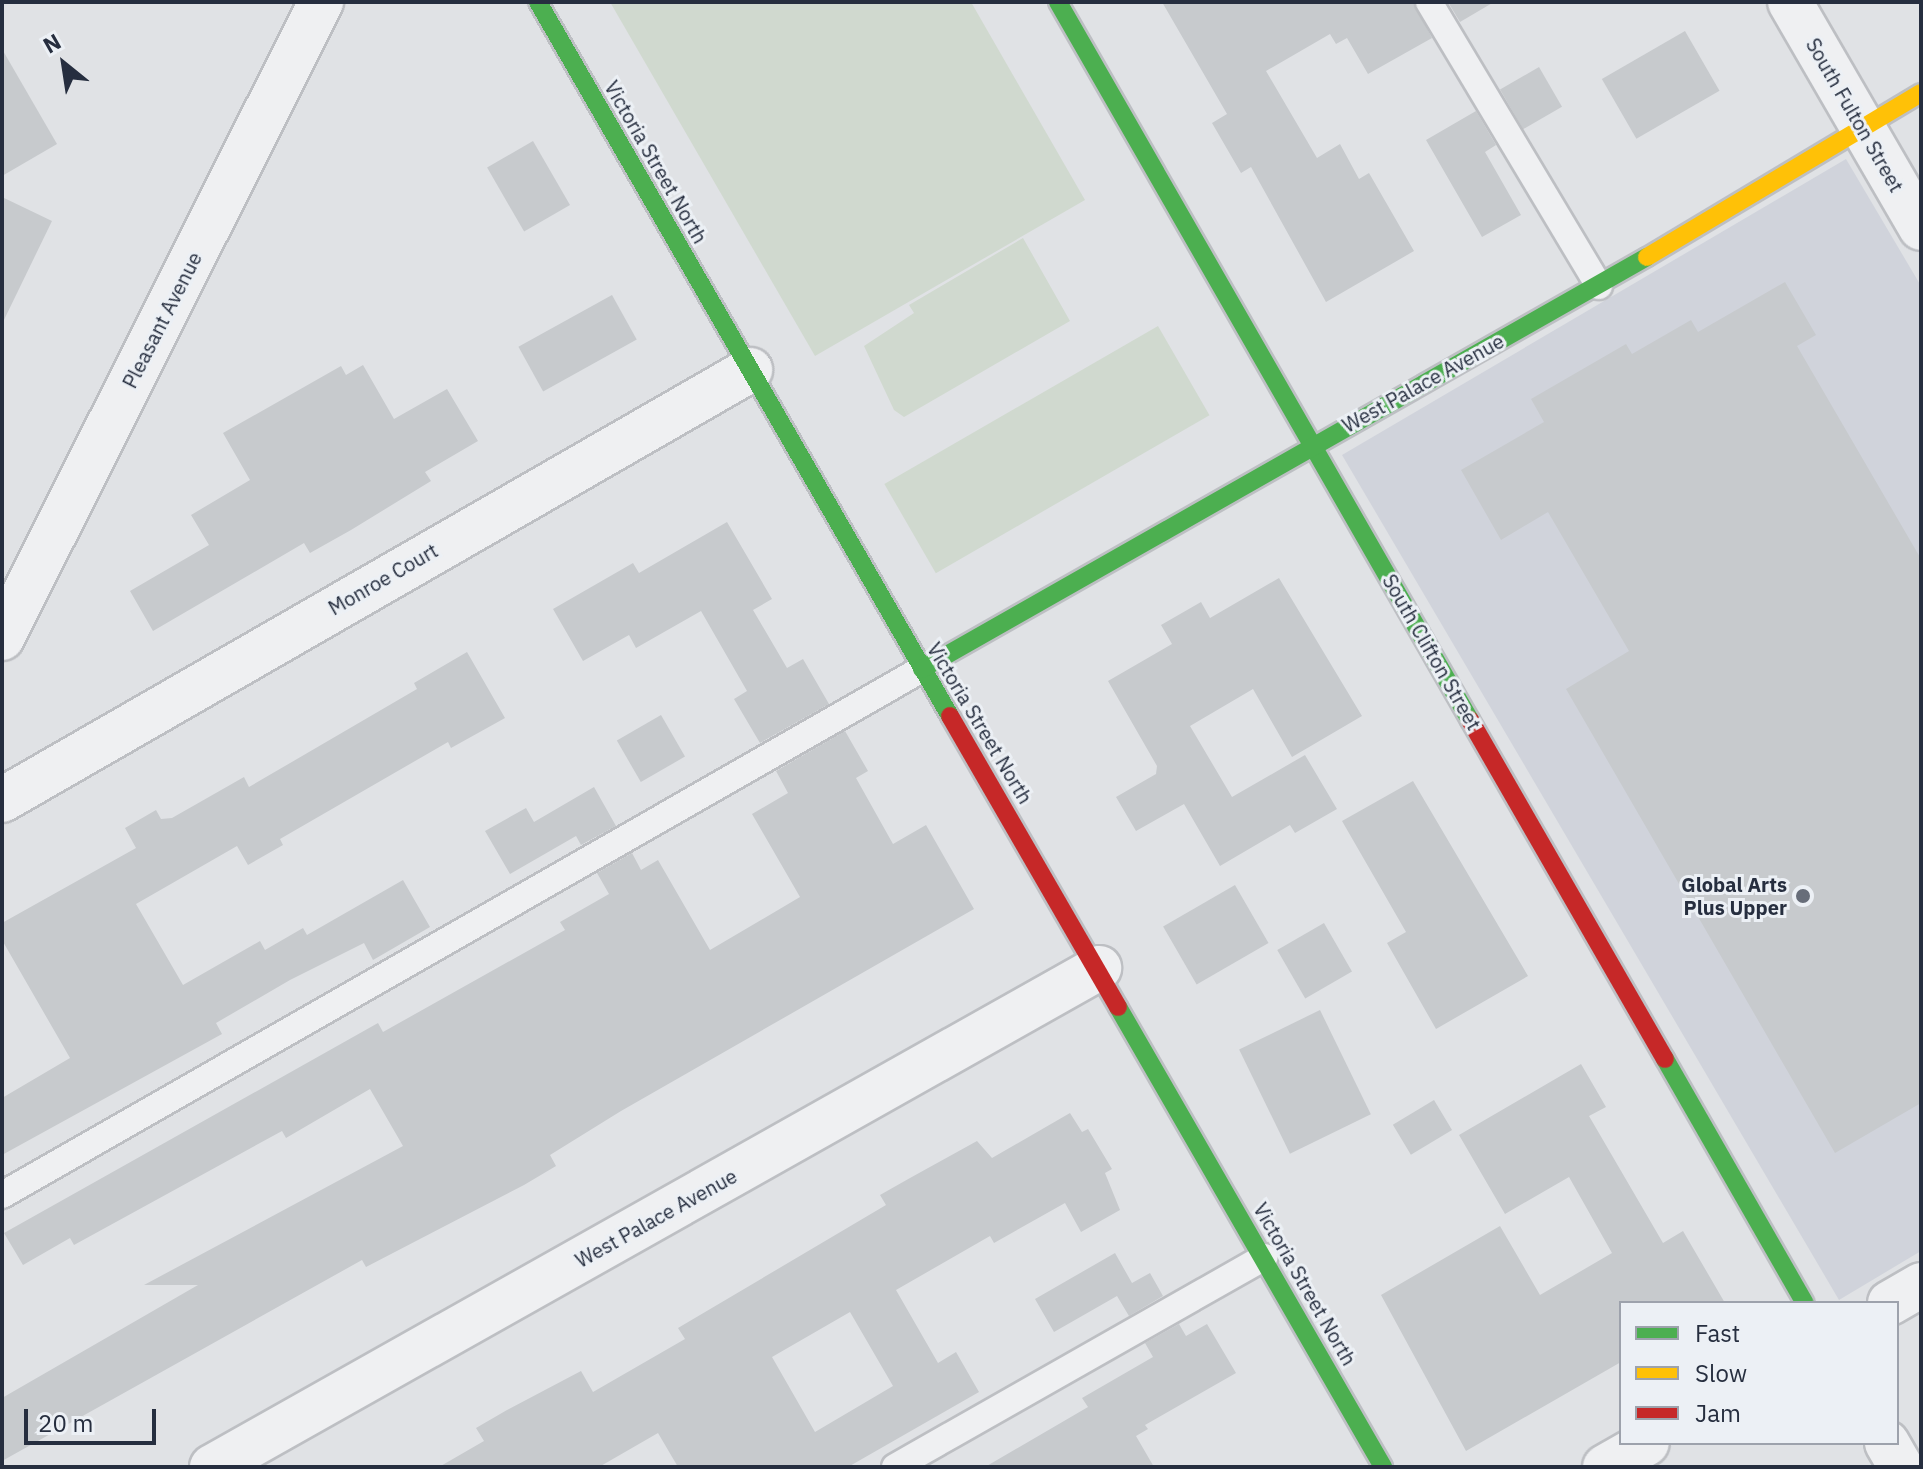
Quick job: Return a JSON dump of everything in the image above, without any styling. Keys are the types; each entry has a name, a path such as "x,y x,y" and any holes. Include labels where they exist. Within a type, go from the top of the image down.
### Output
{"street":[{"name":"Pleasant Avenue","path":"2,638 321,2"},
{"name":"Victoria Street North","path":"538,2 922,669 1099,968 1383,1467"},
{"name":"South Clifton Street","path":"1058,2 1804,1301"},
{"name":"South Fulton Street","path":"1790,2 1921,228"},
{"name":"West Palace Avenue","path":"922,669 1313,444 1599,286 1921,93"},
{"name":"Monroe Court","path":"7,783 750,370"},
{"name":"West Palace Avenue","path":"212,1467 1099,968"},
{"path":"1893,1301 1921,1285"},
{"path":"1605,1467 1644,1445"},
{"path":"1888,1445 1901,1467"}],"lane":[{"path":"1429,2 1599,286"},
{"path":"2,1195 922,669"},
{"path":"895,1467 1264,1257"}],"shaded area":[{"path":"610,2 971,2 1085,200 815,356"},
{"path":"1846,159 1921,286 1921,1251 1839,1300 1342,455"},
{"path":"1023,238 1070,321 904,417 894,410 864,346 914,313 909,305"},
{"path":"1158,326 1210,415 936,573 884,484"}],"building":[{"path":"1162,2 1413,2 1432,38 1368,74 1347,38 1336,44 1330,34 1266,71 1317,158 1340,144 1359,179 1369,173 1414,251 1326,302 1251,167 1241,173 1212,123 1227,114"},
{"path":"1448,2 1494,2 1460,22"},
{"path":"1685,31 1720,91 1636,139 1602,79"},
{"path":"2,49 57,144 2,176"},
{"path":"1539,67 1562,107 1523,129 1500,90"},
{"path":"1476,111 1496,145 1485,152 1521,215 1482,237 1426,140"},
{"path":"533,141 570,205 524,232 487,168"},
{"path":"2,197 52,221 2,324"},
{"name":"Global Arts Plus Upper","path":"1785,282 1816,335 1797,346 1921,559 1921,1103 1835,1153 1566,689 1629,651 1548,512 1501,540 1461,470 1544,422 1531,399 1626,344 1632,354 1691,320 1698,332"},
{"path":"612,295 637,340 543,391 518,347"},
{"path":"363,365 394,419 447,389 478,441 425,472 431,481 351,530 310,553 304,543 153,631 130,591 209,545 191,515 250,480 223,433 341,366 346,375"},
{"path":"727,522 772,599 753,610 787,668 803,659 829,704 760,743 734,699 747,691 701,611 636,648 629,635 583,661 553,609 633,563 639,573"},
{"path":"1279,578 1362,716 1292,757 1253,689 1190,726 1232,797 1305,755 1337,809 1295,833 1290,825 1220,866 1184,804 1136,831 1116,797 1156,774 1157,766 1108,681 1172,644 1161,625 1201,602 1210,618"},
{"path":"467,652 505,718 451,748 448,742 280,839 283,845 248,865 237,846 136,904 183,985 260,941 265,950 303,928 307,935 403,880 430,927 373,960 364,943 290,980 216,1023 222,1034 2,1155 2,1098 70,1058 2,940 2,923 136,848 125,828 156,810 161,819 172,818 244,777 249,787 417,689 414,683"},
{"path":"661,715 685,757 641,782 617,740"},
{"path":"845,731 868,771 856,778 893,844 926,825 974,909 621,1111 550,1155 556,1166 524,1185 366,1267 362,1260 2,1461 2,1398 198,1285 144,1285 403,1146 370,1089 286,1138 282,1131 74,1245 70,1238 23,1265 4,1233 378,1023 383,1032 565,930 560,922 609,894 597,873 632,853 641,870 658,860 710,950 800,897 752,814 788,793 776,771"},
{"path":"1413,781 1528,976 1436,1029 1387,943 1406,932 1342,821"},
{"path":"594,787 616,826 581,845 576,836 510,874 485,831 526,808 534,822"},
{"path":"1235,885 1268,943 1197,985 1163,927"},
{"path":"1324,923 1352,971 1305,998 1277,950"},
{"path":"1320,1010 1371,1114 1290,1154 1239,1049"},
{"path":"1581,1064 1606,1107 1589,1116 1663,1243 1683,1231 1724,1301 1619,1301 1619,1363 1466,1451 1381,1295 1500,1226 1540,1295 1612,1253 1569,1177 1505,1214 1459,1135"},
{"path":"1434,1100 1452,1130 1411,1155 1393,1125"},
{"path":"1070,1113 1082,1132 1088,1129 1112,1169 1105,1173 1120,1210 1081,1232 1065,1203 994,1243 990,1236 896,1290 938,1363 956,1352 979,1392 848,1467 678,1467 658,1433 599,1467 439,1467 484,1441 476,1428 581,1371 593,1392 685,1339 678,1328 886,1205 880,1195 910,1178 977,1141 992,1158","holes":["850,1312 893,1386 815,1432 772,1357"]},
{"path":"1115,1253 1132,1283 1150,1273 1163,1296 1129,1316 1117,1296 1054,1332 1035,1299"},
{"path":"1179,1324 1186,1336 1207,1324 1236,1373 1145,1425 1148,1429 1136,1436 1154,1467 985,1467 1088,1407 1082,1398 1153,1357 1145,1343"}],"traffic: fast":[{"path":"538,2 950,716"},
{"path":"1058,2 1470,720"},
{"path":"922,669 1647,257"},
{"path":"1118,1007 1383,1467"},
{"path":"1665,1059 1804,1301"}],"traffic: slow":[{"path":"1647,257 1921,93"}],"traffic: jam":[{"path":"950,716 1118,1007"},
{"path":"1470,720 1665,1059"}],"place":[{"name":"Global Arts Plus Upper","path":"1803,896"}]}
